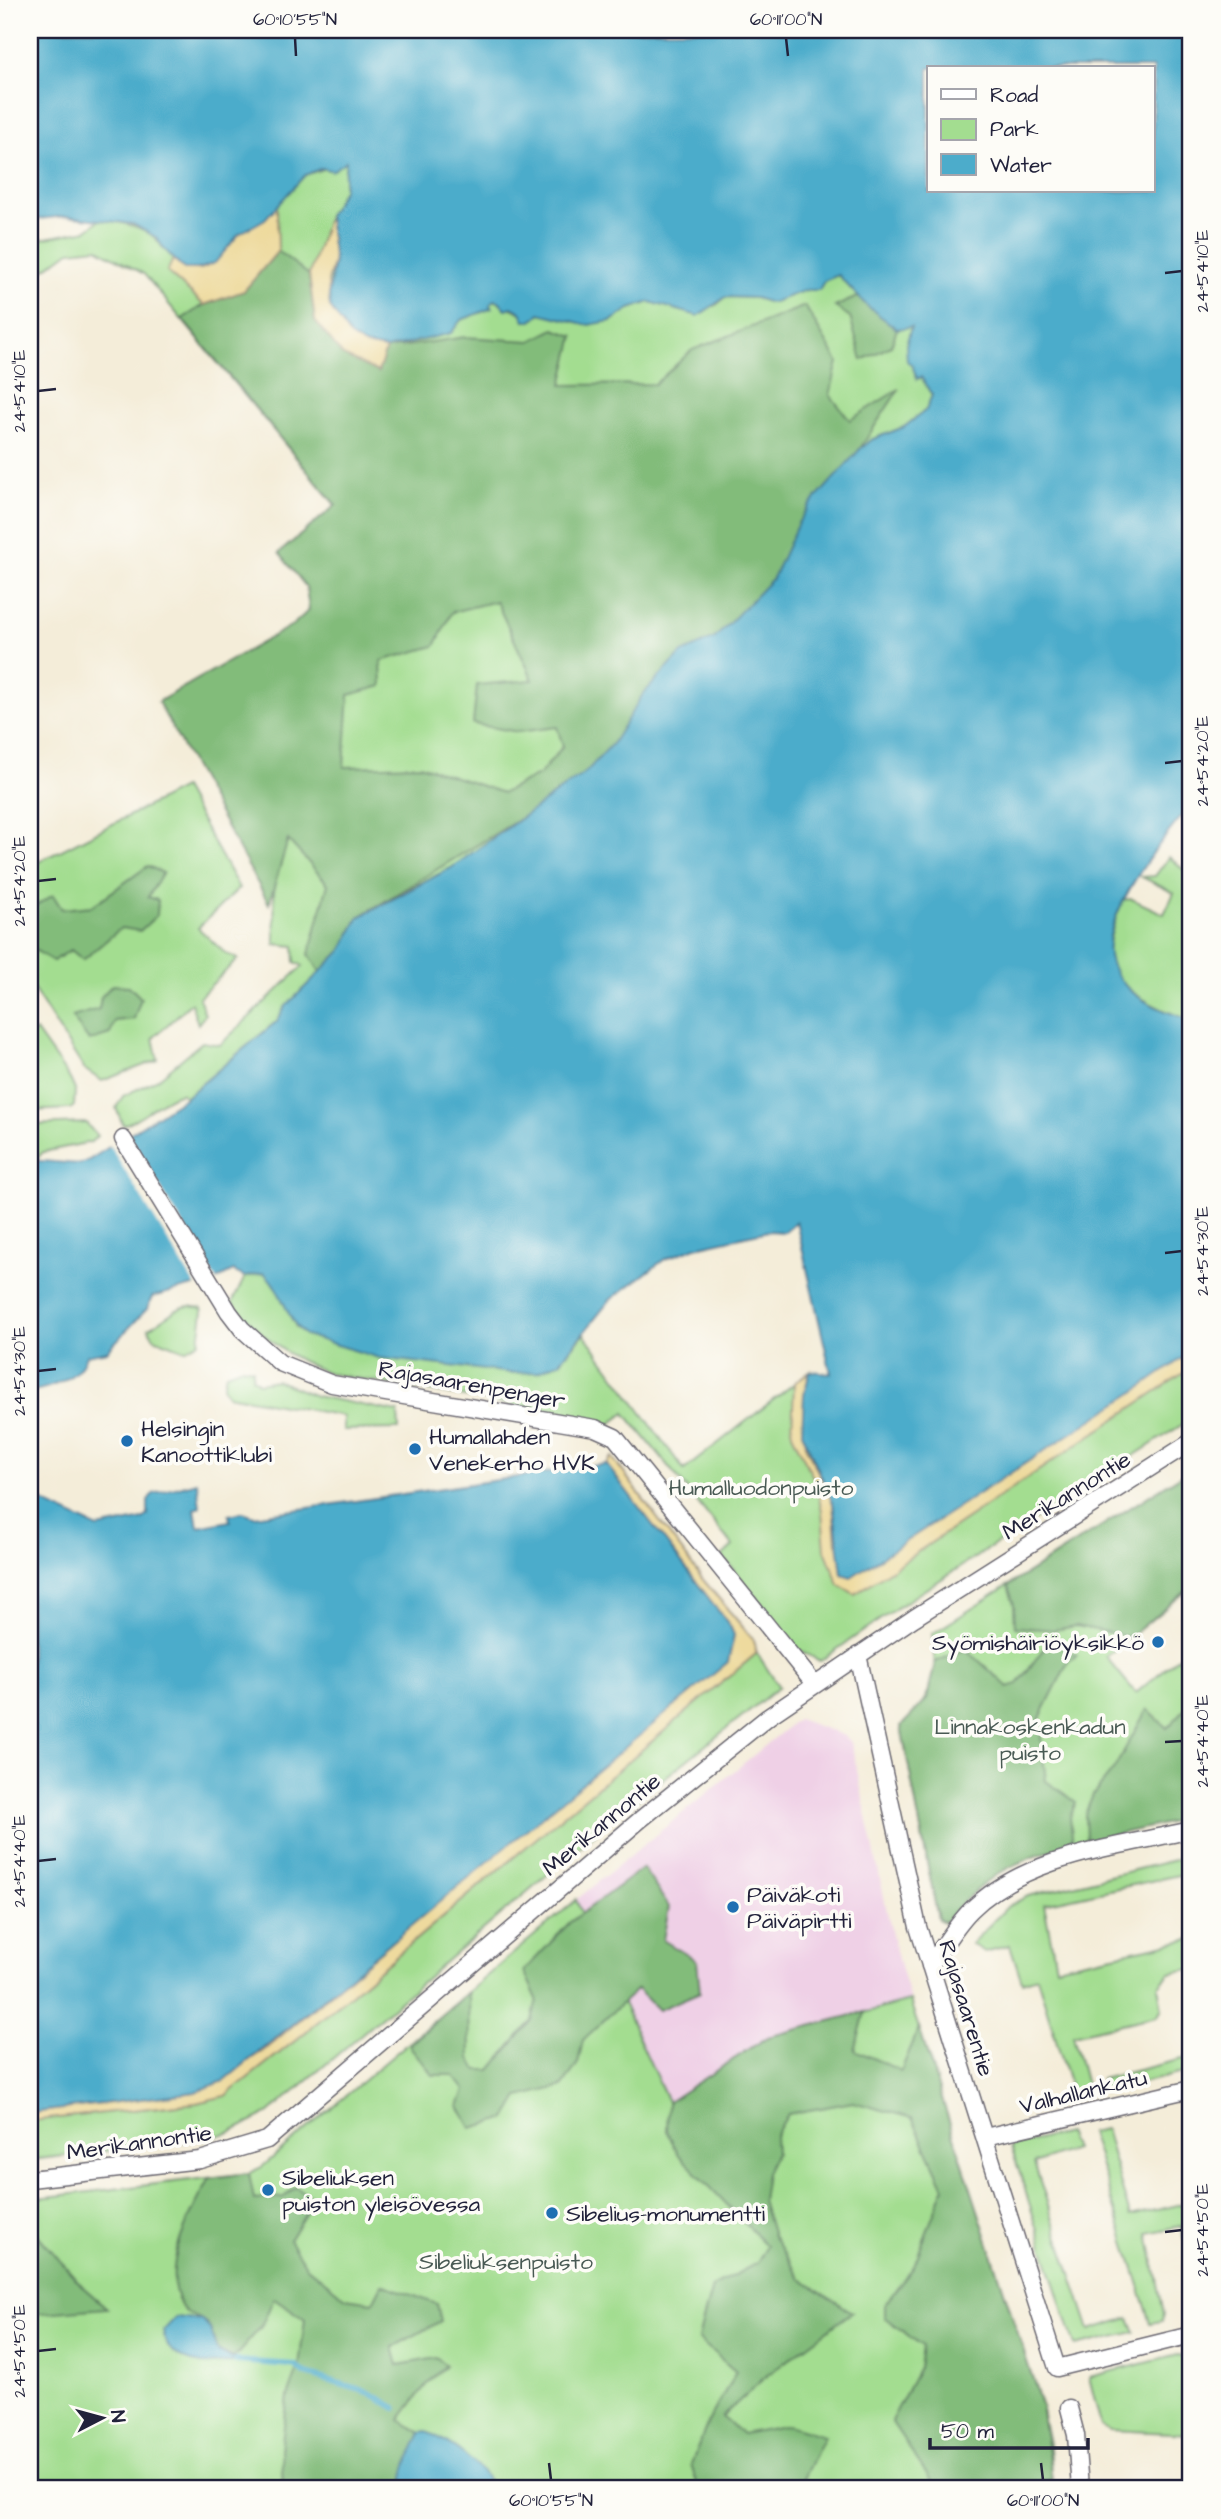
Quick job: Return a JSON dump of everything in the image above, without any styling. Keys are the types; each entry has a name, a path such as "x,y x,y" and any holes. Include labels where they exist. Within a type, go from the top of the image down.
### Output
{"street":[{"name":"Rajasaarenpenger","path":"122,1139 220,1298 242,1329 267,1354 280,1363 332,1384 595,1428 615,1437 815,1685"},
{"name":"Merikannontie","path":"30,2179 200,2160 267,2140 641,1819 768,1717 1191,1442"},
{"name":"Rajasaarentie","path":"858,1656 918,1927 1057,2368 1191,2335"},
{"path":"930,1966 970,1911 1012,1879 1073,1858 1191,1830"},
{"name":"Valhallankatu","path":"985,2137 1191,2089"},
{"path":"1069,2408 1076,2435 1080,2489"}],"shaded area":[{"name":"Päiväkoti Päiväpirtti","path":"798,1719 845,1736 851,1742 894,1944 910,2001 768,2037 668,2102 576,1900"}],"green space":[{"path":"346,161 343,190 328,216 461,320 492,308 490,305 494,300 522,313 525,321 540,313 611,321 629,309 650,301 670,306 715,306 726,297 755,298 771,303 806,290 819,290 824,281 838,275 867,306 897,329 912,326 908,342 909,353 917,379 921,377 932,395 926,410 904,427 873,439 830,474 587,771 451,868 405,890 309,954 320,972 285,1007 277,1021 186,1097 181,1093 172,1096 123,1125 116,1108 123,1096 158,1079 202,1042 220,1045 303,966 295,962 294,946 275,944 273,831 337,640 336,506 144,274 97,248 70,251 30,280 30,241 87,230 102,218 145,231 159,242 164,250 265,218 305,175"},
{"path":"278,251 309,275 315,321 378,372 386,349 465,337 531,341 554,329 574,336 562,385 655,384 692,350 805,306 838,362 830,395 850,420 899,389 765,594 608,765 359,917 342,950 320,972 309,954 328,884 288,840 269,904 158,702 294,624 309,610 306,587 279,553 336,505 182,319 204,305 244,291","holes":["496,601 533,680 477,685 473,724 518,732 557,727 563,746 540,774 503,793 420,765 344,767 349,695 382,686 381,661 435,646 452,612"]},
{"path":"859,296 897,329 891,346 862,360 850,317 835,307"},
{"path":"183,788 239,888 198,928 225,953 238,959 199,997 205,1015 198,1024 191,1003 153,1038 158,1060 102,1081 84,1069 30,984 30,866"},
{"path":"1169,857 1191,876 1191,1020 1153,1005 1128,988 1111,967 1108,954 1111,934 1122,900 1132,899 1164,914 1174,893 1142,877 1155,876"},
{"path":"148,866 163,873 148,897 158,900 157,915 140,931 121,928 83,960 71,950 53,961 30,947 30,909 53,895 62,909 92,906"},
{"path":"112,985 129,986 141,998 134,1019 115,1021 110,1034 89,1041 72,1017 99,1009 101,997"},
{"path":"36,1031 75,1090 74,1106 70,1109 30,1111 30,1035"},
{"path":"86,1123 97,1136 91,1142 43,1152 35,1161 30,1160 30,1125"},
{"name":"Humalluodonpuisto","path":"264,1273 275,1283 296,1327 560,1362 584,1334 684,1470 810,1371 804,1395 851,1577 1191,1352 1191,1419 901,1605 820,1661 799,1650 722,1556 733,1546 625,1413 609,1425 569,1415 332,1374 316,1368 277,1346 232,1303 245,1277"},
{"path":"189,1306 202,1308 203,1311 199,1342 185,1350 154,1338 148,1328 178,1309"},
{"path":"242,1367 253,1369 252,1377 259,1383 276,1380 316,1396 398,1412 399,1429 343,1430 343,1416 228,1395 223,1388 226,1373"},
{"name":"Linnakoskenkadun puisto","path":"1191,1469 1191,1587 1106,1657 1136,1693 1191,1647 1191,1818 1106,1834 1049,1849 996,1873 973,1889 945,1922 938,1919 901,1726 920,1706 931,1686 934,1662 932,1634"},
{"path":"1191,1469 1191,1587 1130,1637 1076,1626 1054,1630 1015,1627 1014,1605 1008,1586"},
{"path":"1046,1645 1060,1645 1077,1655 1068,1662 1039,1720 1046,1781 1076,1802 1070,1817 1073,1844 1034,1856 987,1881 945,1922 938,1919 901,1726 927,1699 935,1662 966,1649 1008,1687 1018,1684"},
{"path":"757,1653 779,1687 610,1821 268,2114 231,2132 205,2139 30,2160 30,2121 196,2103 225,2095 296,2040"},
{"path":"1191,1703 1191,1818 1086,1841 1085,1814 1093,1795 1114,1769 1147,1709 1167,1728"},
{"path":"1183,1858 1188,1873 1044,1904 1056,1967 1191,1939 1191,1969 1170,1973 1158,1986 1162,2009 1156,2016 1073,2035 1088,2093 1074,2099 1037,1977 1022,1982 1010,1945 985,1952 971,1944 1008,1906 1028,1896"},
{"path":"643,1868 669,1907 663,1940 697,1961 700,1992 658,2010 637,1989 583,2040 578,2063 563,2086 519,2097 506,2119 471,2128 459,2106 465,2090 453,2075 433,2075 409,2045 469,1992 470,2058 477,2070 491,2070 532,2020 537,1999 524,1971 570,1922"},
{"name":"Sibeliuksenpuisto","path":"576,1900 668,2102 768,2037 910,2001 1041,2405 1049,2444 1052,2489 30,2489 30,2199 249,2173 262,2167"},
{"path":"865,2012 855,2050 901,2071 919,2028 1041,2405 1052,2479 1027,2486 934,2485 891,2421 919,2368 922,2346 884,2317 884,2305 913,2268 944,2187 912,2118 853,2102 788,2114 775,2136 776,2153 766,2173 762,2200 773,2236 801,2279 852,2312 765,2377 722,2417 742,2434 788,2425 824,2436 799,2487 717,2489 698,2486 691,2464 708,2422 736,2372 698,2339 712,2287 757,2263 767,2246 679,2155 667,2131 668,2102 768,2037"},
{"path":"1191,2057 1191,2071 1104,2092 1101,2079"},
{"path":"1105,2129 1130,2216 1191,2202 1191,2238 1184,2239 1181,2226 1148,2233 1164,2314 1162,2321 1151,2323 1090,2132"},
{"path":"1067,2133 1074,2149 1034,2163 1090,2330 1129,2318 1135,2332 1075,2346 1011,2146"},
{"path":"249,2173 254,2200 284,2197 295,2187 315,2198 289,2240 306,2266 346,2298 373,2302 382,2284 437,2304 441,2321 393,2347 398,2365 436,2358 446,2366 426,2385 400,2420 421,2433 403,2482 404,2489 283,2489 281,2450 288,2396 299,2366 305,2319 274,2298 261,2327 234,2358 217,2350 209,2327 181,2306 175,2290 175,2257 194,2207 210,2178"},
{"path":"30,2226 84,2288 107,2308 30,2314"},
{"path":"1178,2355 1191,2357 1191,2434 1110,2430 1101,2425 1089,2377"}],"sand":[{"path":"277,205 278,251 244,291 204,305 167,272 173,259 194,269 210,265 238,235"},
{"path":"328,216 334,260 328,281 330,307 364,345 386,349 378,372 343,356 315,321 309,275"},
{"path":"1191,1352 1191,1368 855,1594 839,1585 825,1550 822,1511 815,1481 792,1434 794,1383 810,1371 804,1395 806,1447 833,1503 836,1543 1056,1443"},
{"path":"612,1457 704,1581 752,1638 757,1653 296,2040 225,2096 196,2103 30,2121 30,2113 195,2092 262,2052 529,1825 728,1662 734,1635 730,1626 606,1464"}],"water":[{"path":"30,30 1191,30 1191,806 1135,880 1113,925 1109,946 1111,963 1124,985 1156,1007 1191,1020 1191,1352 1136,1391 851,1577 842,1574 833,1503 802,1432 804,1395 810,1371 831,1373 796,1221 785,1232 768,1231 696,1247 665,1259 610,1300 560,1362 537,1372 512,1373 379,1358 305,1335 293,1321 276,1287 264,1273 245,1277 233,1271 216,1280 152,1297 147,1309 107,1351 86,1355 77,1370 64,1381 30,1392 30,1160 80,1164 186,1097 277,1021 285,1007 342,950 359,917 451,868 587,771 612,744 643,694 682,653 715,638 773,578 798,523 810,505 860,449 873,439 904,427 926,410 932,395 921,377 917,379 912,365 907,361 906,345 911,327 897,329 867,306 838,275 824,281 819,290 806,290 771,303 755,298 726,297 698,316 650,302 630,309 611,321 588,325 540,313 532,321 525,321 521,312 512,307 506,309 499,301 494,300 490,305 492,308 461,320 451,333 386,349 364,345 350,336 330,307 329,293 334,260 328,216 343,190 346,161 332,171 322,168 305,175 265,219 239,234 215,263 198,269 184,269 157,238 133,224 66,216 30,220"},
{"path":"606,1464 730,1626 734,1635 728,1662 224,2081 195,2092 30,2113 30,1496 98,1528 143,1519 148,1515 148,1501 153,1494 197,1482 200,1507 195,1509 198,1527 230,1521 229,1515 243,1512 254,1516"},
{"path":"176,2317 202,2320 210,2329 217,2350 236,2361 203,2364 181,2358 166,2342 163,2331"},
{"path":"427,2432 465,2455 481,2471 493,2489 404,2489 404,2475 409,2460 421,2433"}],"pier":[{"path":"127,1132 218,1283 196,1287 108,1143"}],"waterway":[{"path":"236,2361 294,2365 306,2374 368,2392 396,2408"}],"place":[{"name":"Helsingin Kanoottiklubi","path":"127,1441"},
{"name":"Humallahden Venekerho HVK","path":"415,1449"},
{"name":"Syömishäiriöyksikkö","path":"1158,1642"},
{"name":"Päiväkoti Päiväpirtti","path":"733,1907"},
{"name":"Sibeliuksen puiston yleisövessa","path":"268,2190"},
{"name":"Sibelius-monumentti","path":"552,2213"}]}
